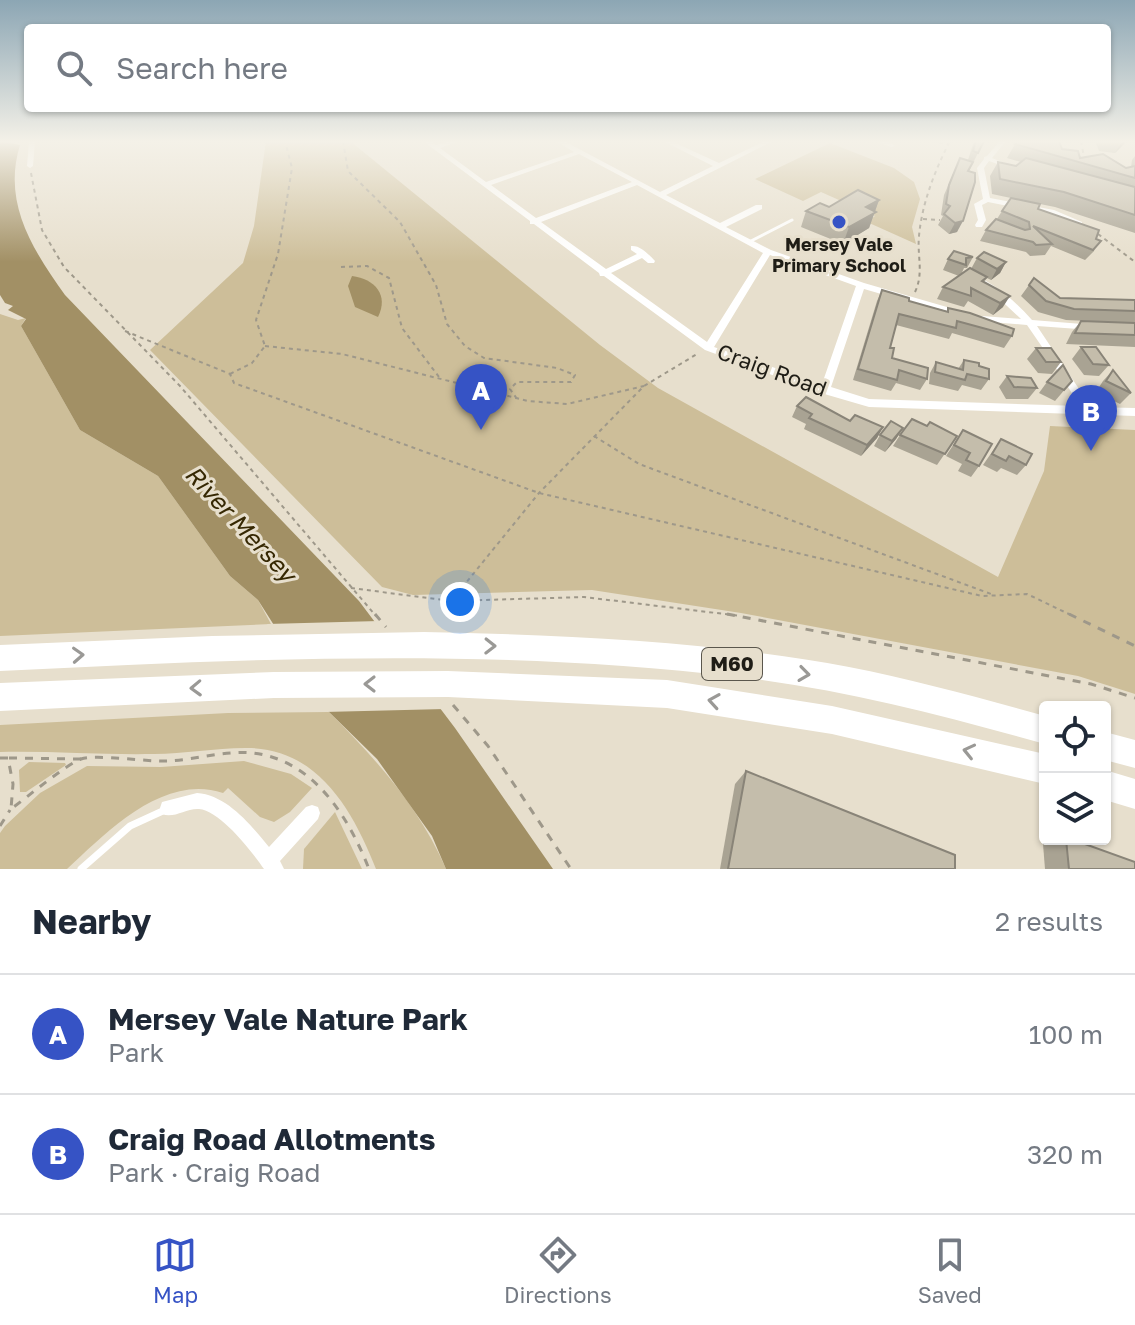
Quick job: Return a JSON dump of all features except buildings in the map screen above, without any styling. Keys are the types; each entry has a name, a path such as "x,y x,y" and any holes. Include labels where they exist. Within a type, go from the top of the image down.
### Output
{"highway":[{"name":"M60","path":"0,658 412,644 574,648 686,658 832,678 1039,729"},
{"name":"M60","path":"0,697 274,685 667,694 832,720 1039,768"},
{"path":"1111,748 1135,754"},
{"path":"1111,787 1135,794"}],"street":[{"name":"Craig Road","path":"480,182 708,348 825,390 869,403 1135,412"},
{"path":"485,185 495,182"},
{"path":"634,182 768,252 909,300 993,323 1105,327"},
{"path":"659,195 687,182"},
{"path":"983,182 987,200"},
{"path":"533,222 637,183"},
{"path":"994,225 980,223 978,204 987,200 1051,212 1084,223 1097,232"},
{"path":"719,227 759,207"},
{"path":"634,248 651,261"},
{"path":"708,348 768,252"},
{"path":"603,274 644,254"},
{"path":"965,273 1008,297 1088,410"},
{"path":"825,390 861,285"},
{"path":"168,808 192,801 207,802 243,831 272,864 312,813"}],"lane":[{"path":"749,242 792,220"},
{"path":"81,869 130,826 168,808"}],"path":[{"path":"32,182 36,217 51,249 178,384 388,629"},
{"path":"265,346 256,320 278,254 290,182"},
{"path":"359,182 400,222 436,285 447,324 465,346 484,358 557,368 575,375 571,382 517,382 510,389 517,399"},
{"path":"909,300 922,277 918,240 933,182"},
{"path":"921,219 980,223"},
{"path":"1097,232 1108,246 1127,252 1135,262"},
{"path":"341,267 355,264 383,272 391,282 395,295 393,308 398,321 440,378"},
{"path":"125,331 230,374 234,383 539,493 982,596 1027,594 1135,646"},
{"path":"230,374 252,363 265,346"},
{"path":"265,346 342,354 517,399 567,404 644,386"},
{"path":"451,601 457,589 539,493 644,386 708,348"},
{"path":"594,436 639,464 992,595"},
{"path":"350,588 451,601 584,597 665,605 765,620 1060,678 1135,698"},
{"path":"448,691 571,869"},
{"path":"0,758 168,761 253,753 285,763 313,780 337,806 356,836 369,869"},
{"path":"8,758 14,790 11,809"},
{"path":"0,826 11,809 82,759"}],"shaded area":[{"path":"260,182 400,182 600,345 658,388 998,577 1044,471 1050,426 1135,430 1135,694 1078,676 741,613 592,590 413,595 382,587 150,350 243,263 254,226"},
{"path":"761,182 913,182 920,199 912,227 916,244 867,222 875,216 821,192 803,201"},
{"path":"0,314 18,320 26,318 21,326 80,430 158,476 230,576 258,600 271,624 0,636"},
{"path":"329,712 410,805 446,869 376,869 356,825 329,786 293,758 271,751 234,748 165,754 0,752 0,725 228,713"},
{"path":"244,761 291,774 312,788 290,812 274,822 260,817 228,788 223,793 201,789 179,791 137,810 67,869 0,869 0,833 5,826 40,793 87,766 161,767"},
{"path":"29,762 66,765 26,792 20,792 19,770"},
{"path":"335,812 362,869 303,869 304,849"}],"water":[{"name":"River Mersey","path":"0,182 15,182 24,225 42,261 65,295 359,601 455,728 553,869 446,869 432,836 377,759 329,712 258,600 230,576 158,476 80,430 21,326 26,319 8,310 13,306 5,303 0,295"},
{"path":"352,276 378,289 382,302 378,317 355,307 348,286"}],"pier":[{"path":"379,621 445,709 324,712 267,624"}],"place":[{"name":"Mersey Vale Primary School","path":"839,222"},
{"name":"Mersey Vale Nature Park","path":"481,430"},
{"name":"Craig Road Allotments","path":"1091,451"}]}
